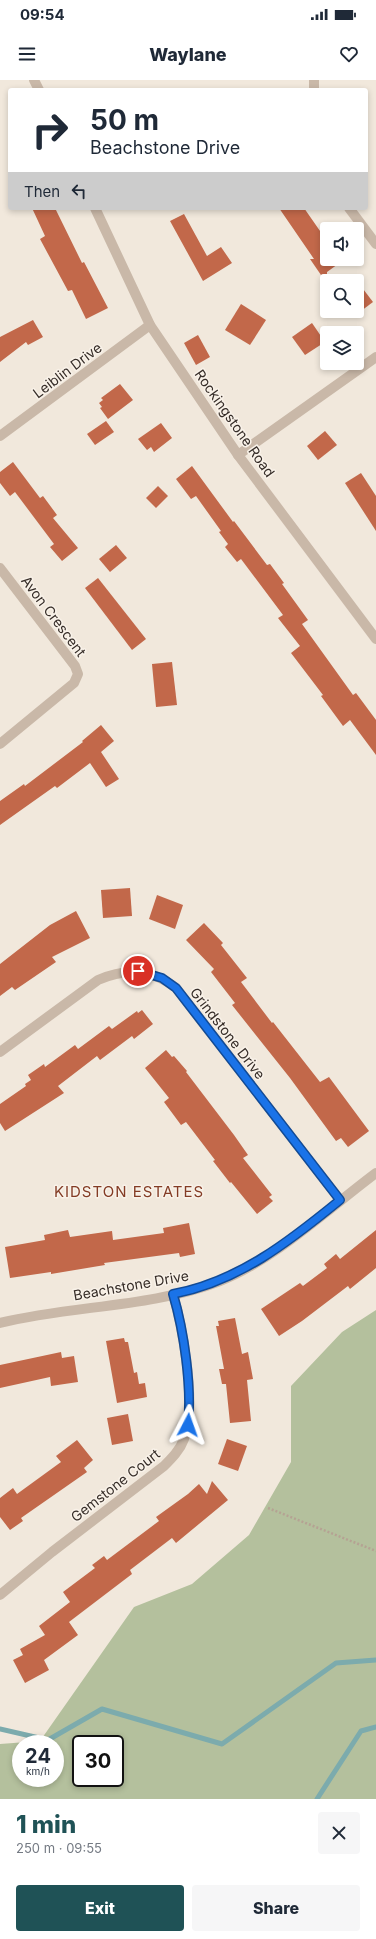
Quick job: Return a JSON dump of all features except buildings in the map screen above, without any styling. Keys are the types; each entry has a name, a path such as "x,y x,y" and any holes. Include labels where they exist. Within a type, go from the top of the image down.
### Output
{"street":[{"name":"Rockingstone Road","path":"96,210 150,325 238,455 376,639"},
{"path":"351,210 375,239"},
{"name":"Leiblin Drive","path":"0,436 150,325"},
{"path":"238,455 376,356"},
{"name":"Avon Crescent","path":"0,568 75,666 78,674 74,683 0,744"},
{"name":"Grindstone Drive","path":"0,1052 98,980 114,973 130,970 162,978 176,988 340,1200"},
{"name":"Beachstone Drive","path":"0,1323 57,1312 173,1294 220,1281 241,1271 274,1250 376,1173"},
{"name":"Gemstone Court","path":"0,1595 52,1552 164,1466 176,1454 184,1440 189,1420 189,1393 182,1333 173,1294"}],"path":[{"path":"268,1508 376,1551"}],"green space":[{"path":"376,1310 376,1799 0,1799 0,1744 12,1743 12,1787 64,1787 64,1735 44,1735 134,1607 192,1584 249,1535 291,1462 291,1386 342,1332"}],"waterway":[{"path":"0,1729 48,1740 102,1709 222,1744 336,1663 376,1660"},
{"path":"317,1799 361,1731 376,1727"}],"district":[{"name":"KIDSTON ESTATES","path":"129,1191"}],"route":[{"path":"138,971 162,978 176,988 272,1115 340,1200 262,1260 220,1281 173,1294 184,1346 190,1409 188,1425"}]}
